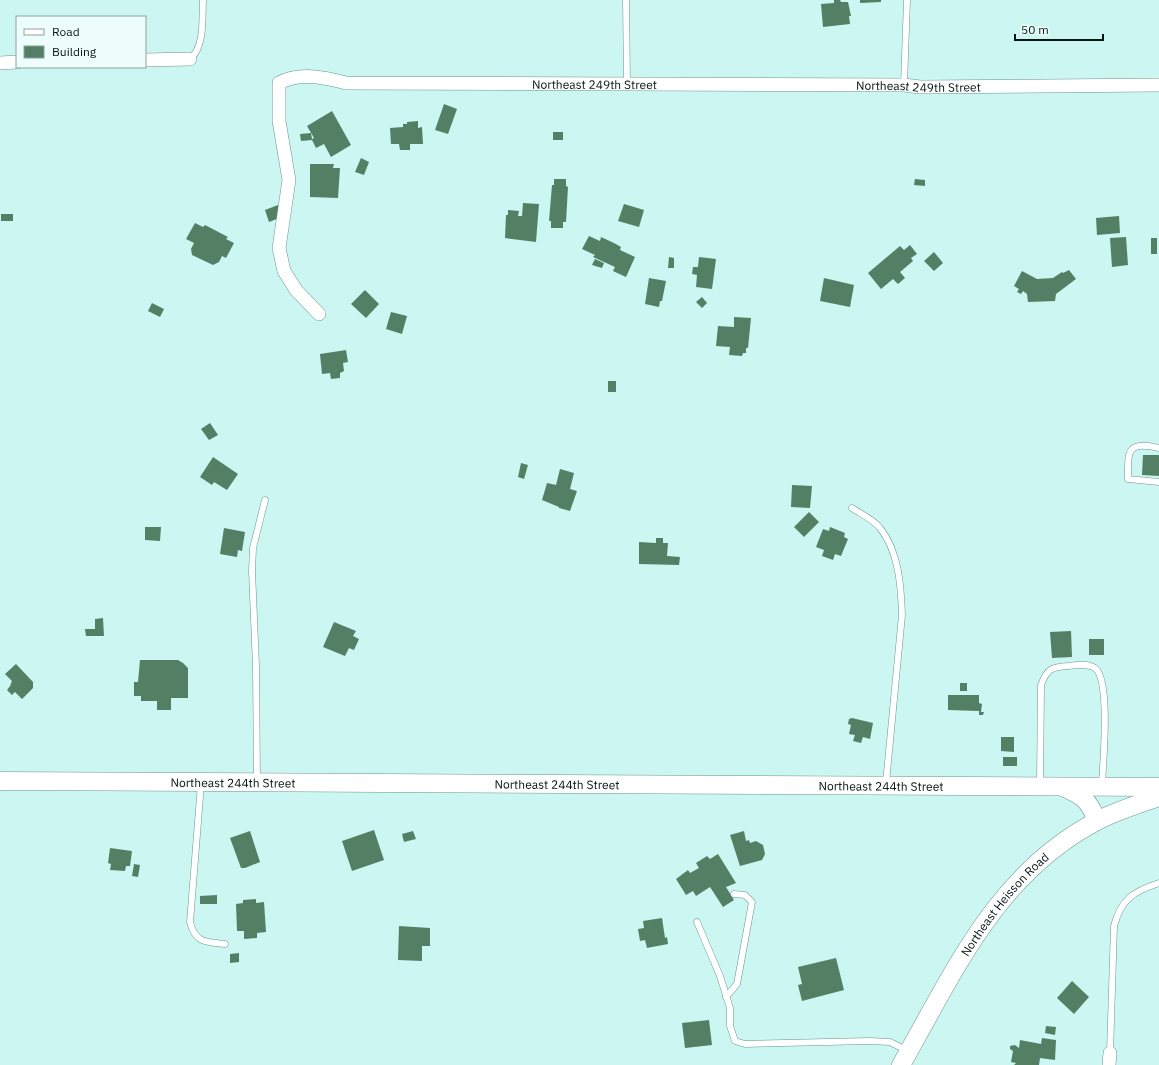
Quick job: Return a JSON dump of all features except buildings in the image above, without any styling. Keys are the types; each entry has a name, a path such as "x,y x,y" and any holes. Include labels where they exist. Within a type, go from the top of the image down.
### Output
{"street":[{"path":"146,60 190,59"},
{"path":"0,63 16,62"},
{"name":"Northeast 249th Street","path":"319,314 296,290 284,271 279,248 289,180 279,121 279,83 290,77 327,78 346,83 627,83 904,85 920,87 1159,85"},
{"name":"Northeast 244th Street","path":"0,781 1060,786 1082,796 1091,807 1097,821"},
{"path":"1060,786 1159,787"},
{"name":"Northeast Heisson Road","path":"905,1058 975,936 1004,896 1036,863 1058,845 1097,821 1159,797"}],"lane":[{"path":"190,59 195,55 199,46 203,0"},
{"path":"626,0 627,83"},
{"path":"904,85 907,0"},
{"path":"1159,448 1150,446 1136,446 1130,450 1128,454 1128,479 1132,481 1159,482"},
{"path":"257,783 256,666 252,571 253,548 265,500"},
{"path":"852,508 880,528 895,555 901,588 902,614 886,785"},
{"path":"1040,786 1041,685 1045,673 1050,670 1057,667 1080,665 1091,666 1096,669 1101,675 1103,683 1104,720 1102,786"},
{"path":"202,782 190,922 195,936 205,942 225,944"},
{"path":"1110,1059 1114,926 1118,914 1126,901 1139,890 1159,883"},
{"path":"726,998 737,984 752,902 745,895 734,894"},
{"path":"697,922 720,976 730,1008 730,1026 735,1041 745,1044 869,1041 890,1042 905,1058"}]}
